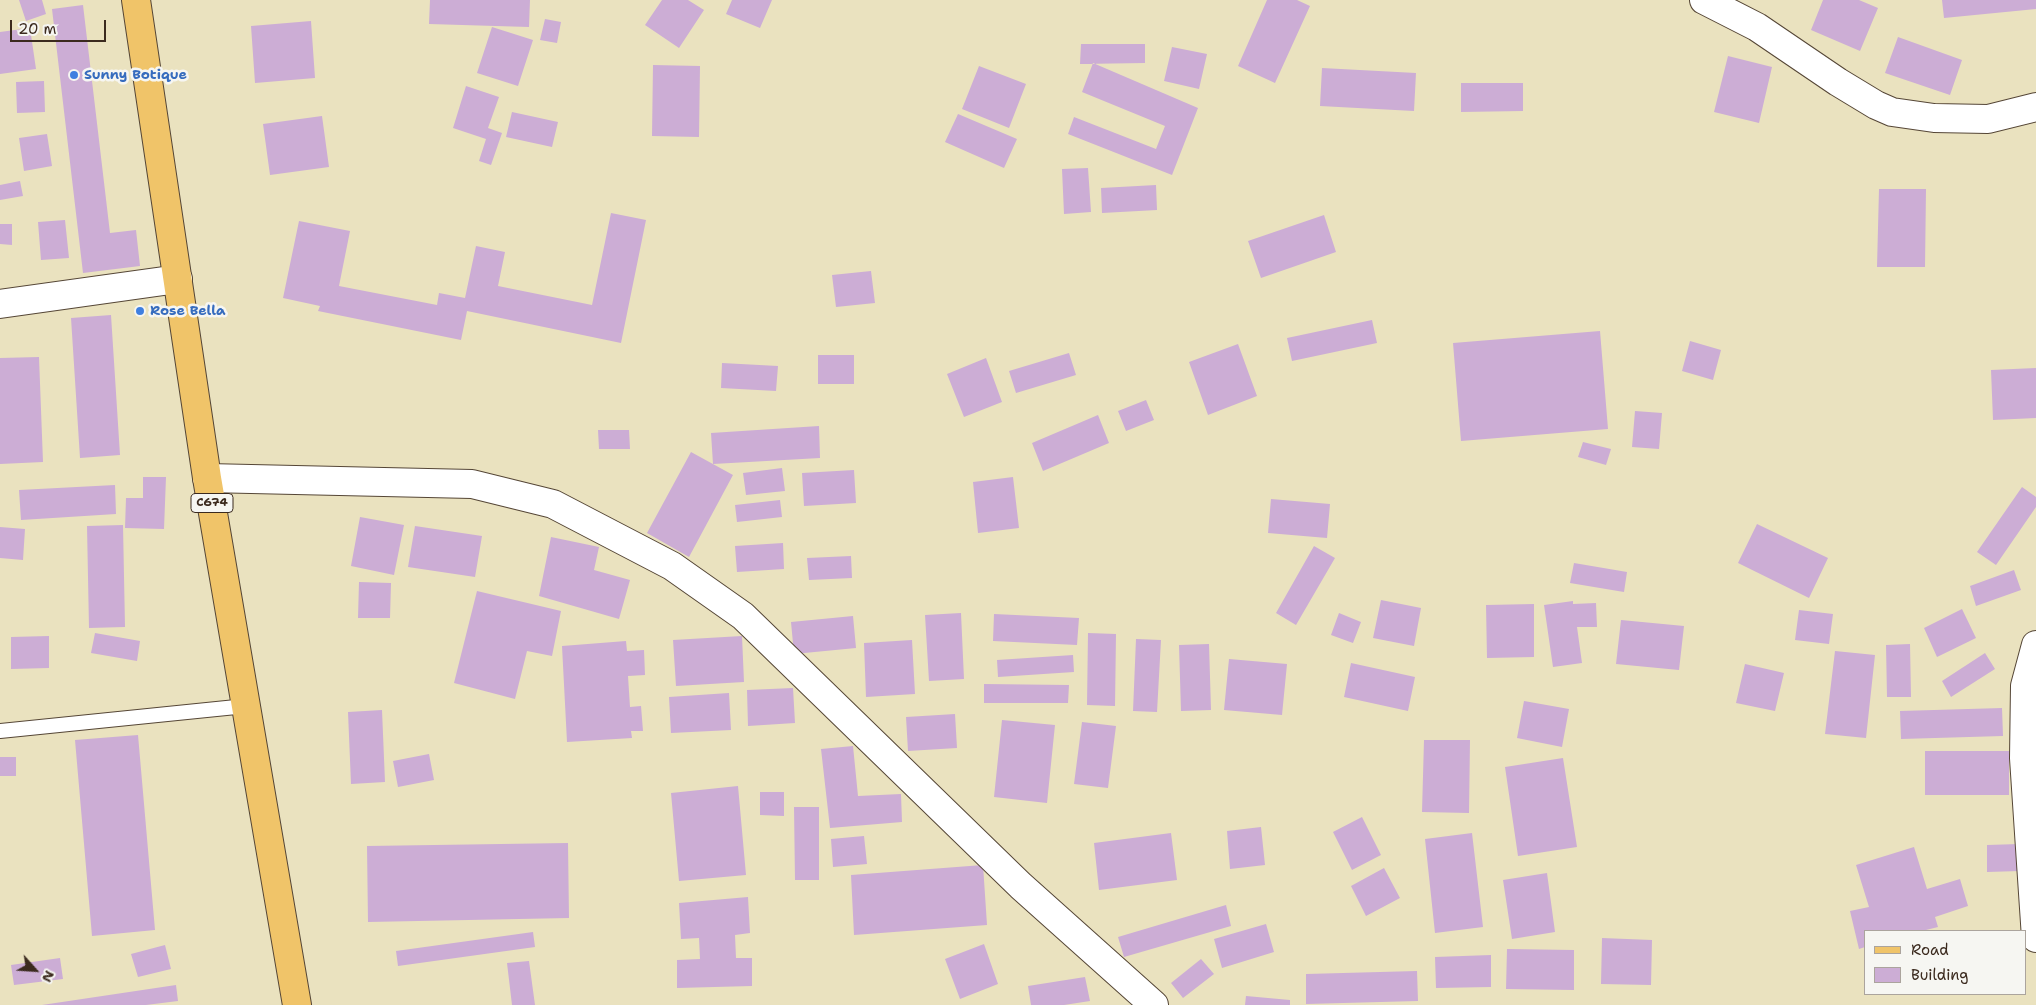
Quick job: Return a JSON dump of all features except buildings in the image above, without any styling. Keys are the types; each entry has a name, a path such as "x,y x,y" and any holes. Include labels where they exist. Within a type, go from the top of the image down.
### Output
{"main road":[{"name":"C674","path":"136,0 207,478 297,1005"}],"street":[{"path":"1704,0 1757,27 1846,87 1892,112 1934,118 1988,119 2036,107"},
{"path":"0,304 178,279"},
{"path":"207,478 472,484 553,504 663,562 743,616 1021,886 1154,1005"},
{"path":"2036,645 2025,686 2024,758 2036,938"}],"lane":[{"path":"0,731 246,706"}],"place":[{"name":"Sunny Botique","path":"74,75"},
{"name":"Rose Bella","path":"140,311"}]}
